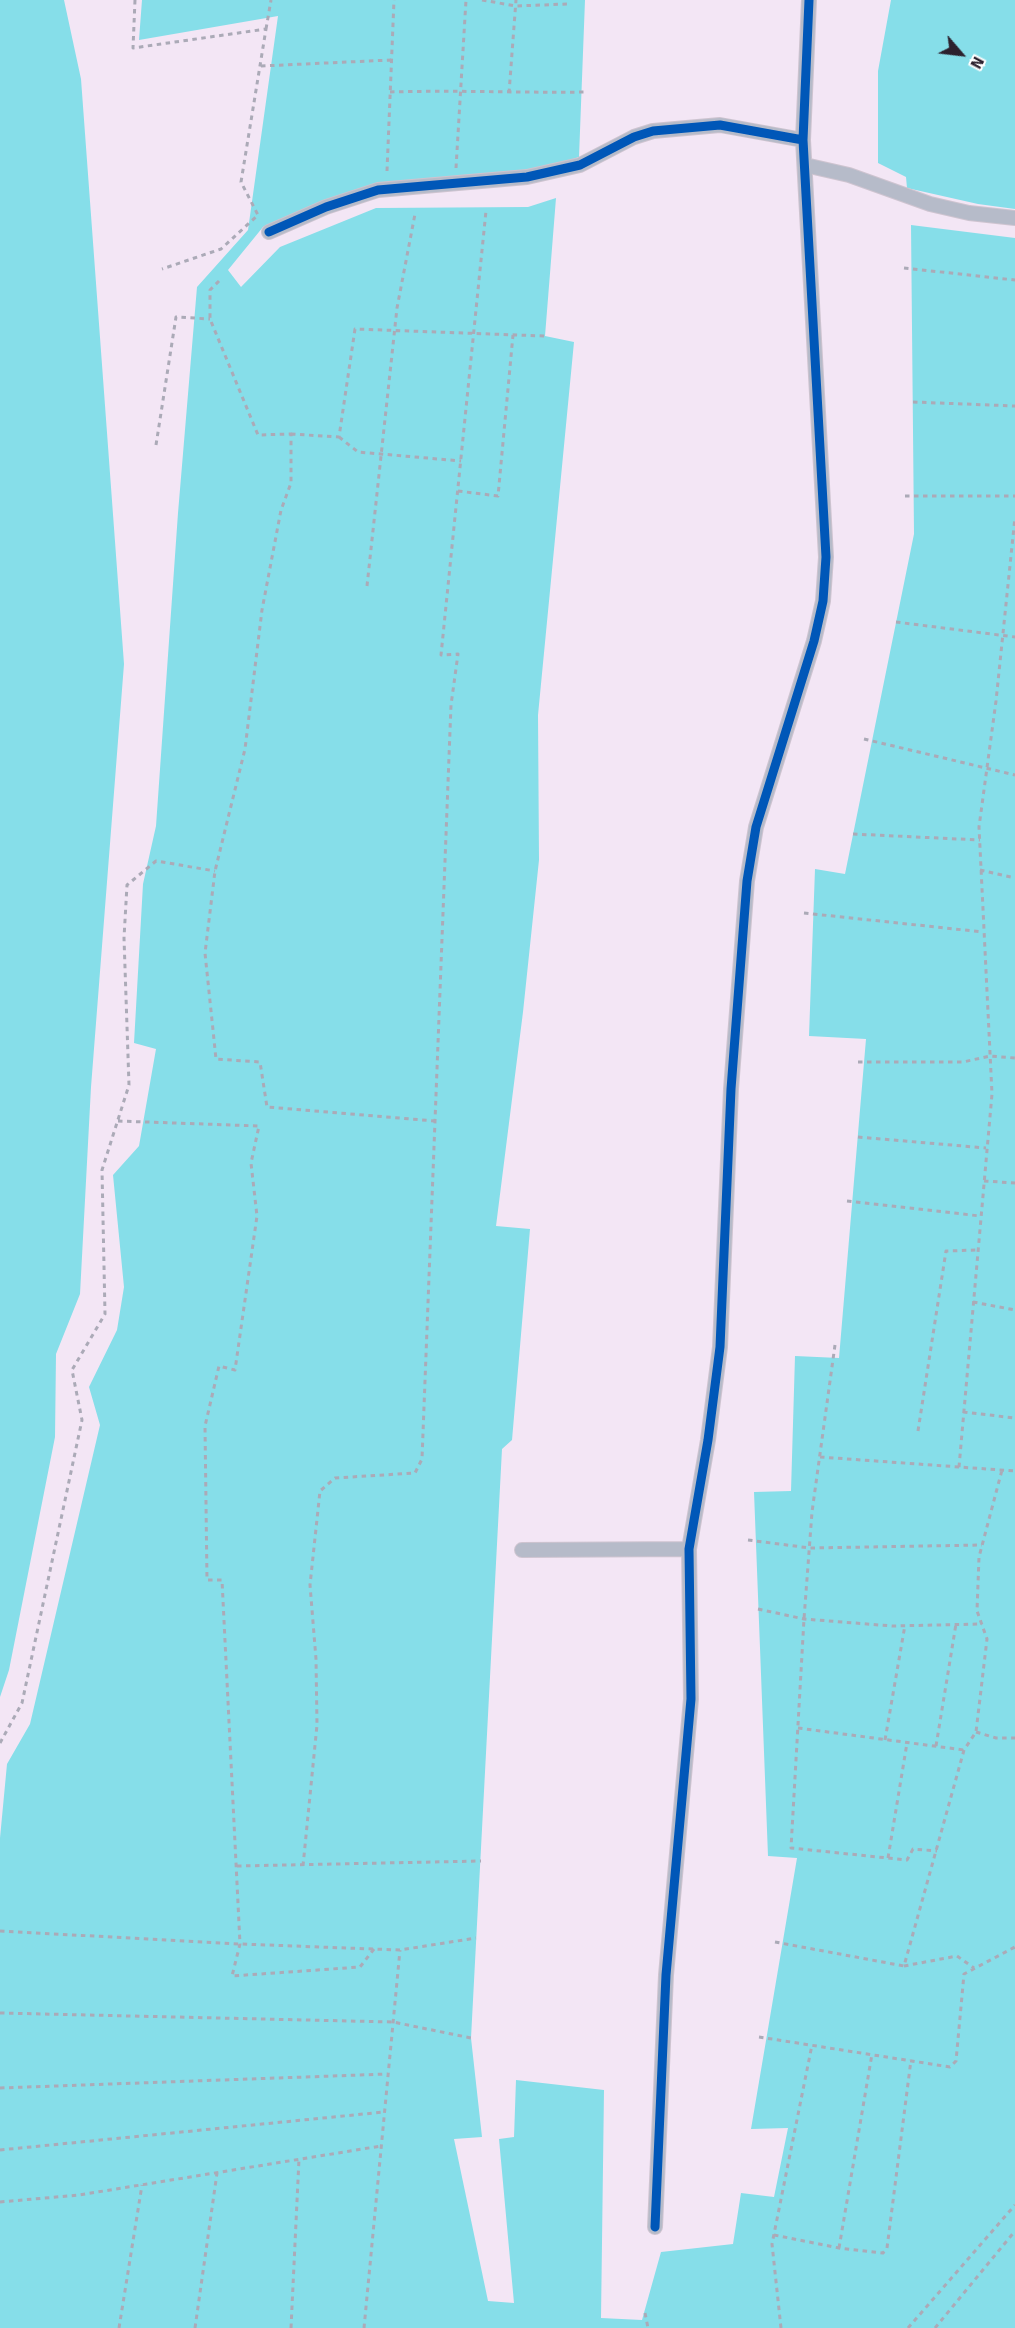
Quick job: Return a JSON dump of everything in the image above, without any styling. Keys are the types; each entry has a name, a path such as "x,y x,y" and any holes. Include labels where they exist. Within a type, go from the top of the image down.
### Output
{"street":[{"path":"656,2227 666,1975 691,1699 689,1549 708,1440 720,1347 731,1089 747,881 756,827 768,784 800,691 823,601 826,556 803,140 810,0"},
{"path":"268,232 326,207 378,190 527,177 580,165 634,136 653,130 720,125 803,140"},
{"path":"805,165 849,175 930,204 969,213 1015,218"},
{"path":"522,1550 689,1549"}],"path":[{"path":"135,0 133,48 266,29"},
{"path":"162,269 220,249 258,215 241,182 271,0"},
{"path":"387,171 394,0"},
{"path":"456,168 466,0"},
{"path":"482,0 516,6 567,4"},
{"path":"509,93 516,0"},
{"path":"260,66 391,60"},
{"path":"390,92 461,90 509,93 588,92"},
{"path":"303,1866 317,1725 316,1659 310,1585 320,1491 335,1478 415,1473 422,1459 452,705 458,654 441,655 486,211"},
{"path":"367,586 394,330 415,214"},
{"path":"904,268 1015,280"},
{"path":"219,282 210,290 210,319 258,435 291,434 339,437 358,452 381,456 461,461"},
{"path":"156,445 176,317 210,319"},
{"path":"339,437 355,329 545,336"},
{"path":"458,491 498,496 513,335"},
{"path":"913,402 1015,406"},
{"path":"291,434 291,483 281,510 262,610 245,749 215,871 205,953 216,1059 260,1062 267,1107 435,1120"},
{"path":"905,496 1015,496"},
{"path":"959,1467 992,1094 980,840 1015,517"},
{"path":"896,622 1015,637"},
{"path":"864,739 1015,775"},
{"path":"853,834 980,840"},
{"path":"0,1743 22,1703 82,1420 72,1370 105,1314 102,1170 129,1086 124,938 127,885 156,861 215,871"},
{"path":"980,870 1015,878"},
{"path":"804,914 983,932"},
{"path":"858,1062 963,1062 990,1056 1015,1058"},
{"path":"118,1121 259,1126 251,1163 256,1216 235,1370 219,1366 205,1426 207,1580 222,1580 240,1944 232,1976 360,1967 374,1949"},
{"path":"858,1137 986,1148"},
{"path":"983,1181 1015,1183"},
{"path":"847,1201 980,1215"},
{"path":"918,1431 946,1251 977,1250"},
{"path":"973,1302 1015,1310"},
{"path":"835,1345 810,1548 791,1848 907,1860 913,1849 936,1851"},
{"path":"963,1412 1015,1418"},
{"path":"820,1457 1015,1472"},
{"path":"904,1966 964,1750 976,1732 987,1639 977,1611 979,1557 1002,1470"},
{"path":"748,1540 810,1548 982,1545"},
{"path":"758,1609 804,1619 905,1625 982,1624"},
{"path":"936,1746 956,1624"},
{"path":"885,1740 905,1625"},
{"path":"798,1728 964,1750"},
{"path":"976,1732 996,1738 1015,1738"},
{"path":"888,1858 907,1743"},
{"path":"236,1866 481,1861"},
{"path":"0,1930 240,1944 400,1950 476,1938"},
{"path":"775,1942 904,1966 957,1956 974,1968"},
{"path":"759,2037 950,2067 956,2061 964,1974 1015,1947"},
{"path":"364,2328 400,1950"},
{"path":"0,2013 393,2022 471,2038"},
{"path":"781,2328 772,2244 812,2045"},
{"path":"839,2248 872,2054"},
{"path":"774,2235 839,2248 883,2253 887,2248 911,2060"},
{"path":"0,2088 388,2074"},
{"path":"0,2150 384,2112"},
{"path":"0,2202 79,2195 381,2146"},
{"path":"291,2328 299,2159"},
{"path":"195,2328 217,2172"},
{"path":"120,2328 141,2185"},
{"path":"908,2328 1015,2205"},
{"path":"935,2328 1015,2231"},
{"path":"645,2313 648,2328"}],"water":[{"path":"0,0 64,0 81,79 124,664 91,1087 80,1294 56,1354 55,1437 9,1670 0,1697"},
{"path":"142,0 585,0 579,157 524,176 376,187 263,227 228,270 241,287 280,247 376,208 528,207 556,198 545,336 574,342 538,715 539,860 523,1012 496,1226 530,1229 512,1440 502,1449 471,2038 482,2137 454,2139 488,2301 514,2303 499,2139 514,2137 516,2080 604,2090 601,2318 642,2320 661,2252 733,2244 741,2193 774,2197 788,2128 751,2129 797,1858 768,1856 754,1492 791,1491 795,1356 839,1358 866,1039 809,1036 815,869 845,874 914,534 911,225 1015,238 1015,2328 0,2328 0,1838 7,1764 30,1724 100,1425 89,1387 117,1330 124,1287 113,1175 139,1146 156,1049 134,1043 143,884 156,826 178,513 197,287 248,230 278,16 139,40"},
{"path":"891,0 1015,0 1015,209 978,204 907,188 906,177 878,163 878,71"}],"cycle path":[{"path":"655,2227 666,1975 691,1699 689,1549 708,1440 720,1347 731,1089 747,881 756,827 814,641 823,601 826,557 803,140 809,0"},
{"path":"269,232 326,207 378,190 527,177 580,165 634,137 653,131 720,125 803,140"}]}
